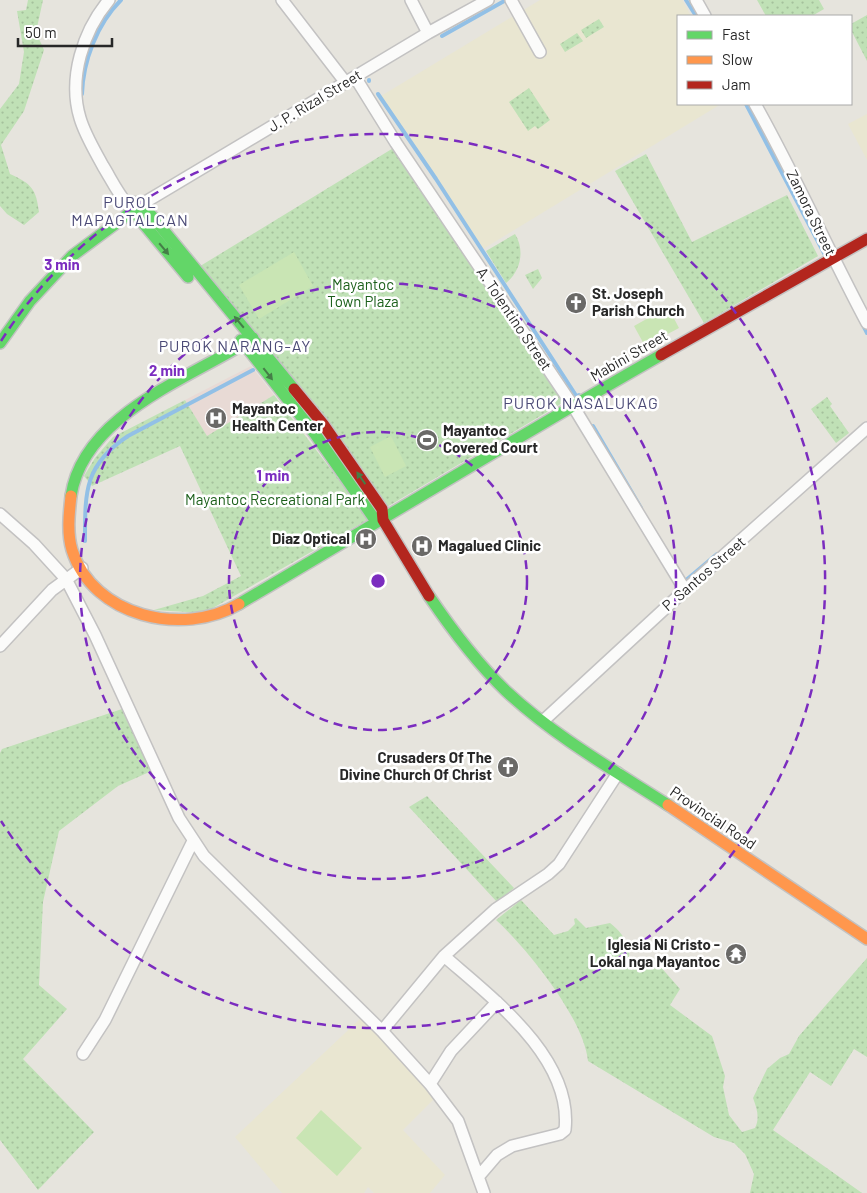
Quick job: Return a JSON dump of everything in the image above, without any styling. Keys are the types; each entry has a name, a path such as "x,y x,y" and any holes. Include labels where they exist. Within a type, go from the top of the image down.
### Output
{"main road":[{"path":"0,343 30,300 80,248 138,208 248,341 326,429 382,509 383,520 373,517 248,341"},
{"name":"Mabini Street","path":"248,341 135,409 105,433 86,453 74,479 70,520 74,553 82,568 99,589 132,611 159,619 194,621 229,610 383,520 448,478 867,239"},
{"path":"316,436 326,429"},
{"name":"Provincial Road","path":"383,520 426,589 478,661 505,691 543,721 618,773 710,832 867,939"}],"street":[{"path":"109,0 96,18 82,48 76,77 79,116 83,128 123,200 138,208"},
{"name":"A. Tolentino Street","path":"282,0 350,80 396,143 573,406 684,590"},
{"path":"412,0 428,33"},
{"name":"J. P. Rizal Street","path":"138,208 428,33 488,0"},
{"path":"512,0 540,52"},
{"path":"696,0 704,15"},
{"name":"Zamora Street","path":"756,105 780,149 832,258 867,323"},
{"name":"P. Santos Street","path":"543,721 684,590 867,428"},
{"path":"0,514 34,544 66,579 95,635 168,796 194,841 218,871 382,1031 430,1084 458,1121 484,1193"},
{"path":"0,646 40,601 82,568"},
{"path":"382,1031 444,956 496,909 548,874 559,864 618,773"},
{"path":"83,1054 105,1020 194,841"},
{"path":"444,956 497,1002 544,1056 558,1083 567,1113 565,1130 560,1134 512,1146 498,1155 479,1176"},
{"path":"430,1084 451,1051 497,1002"}],"shaded area":[{"path":"540,0 682,0 690,15 677,15 677,105 719,105 483,249 381,96"},
{"path":"867,114 867,160 848,124"},
{"name":"Mayantoc Health Center","path":"251,366 274,395 207,437 185,400"},
{"path":"362,1017 437,1096 403,1130 445,1175 430,1193 374,1193 368,1187 364,1193 282,1193 235,1137"}],"green space":[{"path":"28,0 43,0 36,32 44,50 24,111 1,145 10,174 28,184 36,198 39,212 24,225 7,214 0,206 0,109 19,84 24,52 17,11 26,10"},
{"path":"757,0 819,0 824,9 814,15 765,15"},
{"path":"867,15 867,61 852,32 852,23"},
{"path":"599,19 604,27 586,38 581,30"},
{"path":"577,33 583,41 565,52 560,44"},
{"path":"529,88 550,120 538,129 535,126 528,131 509,102"},
{"name":"Mayantoc Town Plaza","path":"395,147 564,402 387,507 197,268"},
{"path":"646,154 692,242 787,195 818,256 704,323 615,171"},
{"path":"515,234 520,247 520,260 515,273 506,283 486,251"},
{"path":"294,252 313,286 259,319 239,285"},
{"path":"538,269 542,278 533,289 525,275"},
{"path":"668,307 679,328 645,346 634,326"},
{"name":"Mayantoc Recreational Park","path":"274,395 369,519 204,613 154,610 203,596 241,576 180,446 92,486 84,476 95,458 113,437 185,400 207,436"},
{"path":"827,397 832,404 830,406 849,433 836,443 811,409"},
{"path":"391,436 406,466 385,477 370,447"},
{"path":"128,707 156,769 118,786 59,831 43,902 39,985 67,1009 23,1059 94,1132 38,1190 0,1140 0,753 2,749"},
{"path":"427,796 514,888 497,902 409,807"},
{"path":"521,900 554,935 568,931 575,924 574,919 576,918 586,928 610,923 627,942 631,970 642,968 652,957 680,989 670,1005 712,1036 725,1076 723,1087 729,1115 742,1132 755,1128 757,1124 756,1106 753,1098 767,1069 780,1058 789,1054 799,1036 867,958 867,1057 854,1049 831,1086 810,1072 773,1130 862,1193 750,1193 754,1174 745,1154 734,1143 714,1137 588,1061 584,1044 576,1025 552,985 523,948 496,920"},
{"path":"321,1110 362,1148 337,1176 296,1138"}],"waterway":[{"path":"82,94 88,56 105,20 121,0"},
{"path":"442,36 506,0"},
{"path":"686,0 695,15"},
{"path":"378,94 436,179 577,397 579,395"},
{"path":"747,105 826,257"},
{"path":"863,325 867,333"},
{"path":"85,541 87,494 95,469 103,458 128,436 253,370"},
{"path":"593,426 641,508"},
{"path":"683,578 685,581 717,554"}],"traffic: fast":[{"path":"0,343 30,301 72,256 142,204 294,389"},
{"path":"133,211 188,277"},
{"path":"71,496 80,467 96,442 118,421 143,401 253,338"},
{"path":"241,340 315,434 373,517 383,520"},
{"path":"239,604 502,447 661,355"},
{"path":"429,596 475,657 495,680 524,707 584,751 668,805"}],"traffic: slow":[{"path":"71,496 69,530 72,550 83,573 99,591 119,605 142,614 167,619 192,619 217,614 239,604"},
{"path":"668,805 867,939"}],"traffic: jam":[{"path":"661,355 867,239"},
{"path":"294,389 323,424 382,509 383,520 429,596"}],"place":[{"name":"St. Joseph Parish Church","path":"576,303"},
{"name":"Mayantoc Health Center","path":"216,418"},
{"name":"Mayantoc Covered Court","path":"427,440"},
{"name":"Diaz Optical","path":"366,539"},
{"name":"Magalued Clinic","path":"422,546"},
{"name":"Crusaders Of The Divine Church Of Christ","path":"508,767"},
{"name":"Iglesia Ni Cristo - Lokal nga Mayantoc","path":"736,954"}],"district":[{"name":"PUROL MAPAGTALCAN","path":"130,211"},
{"name":"PUROK NARANG-AY","path":"235,346"},
{"name":"PUROK NASALUKAG","path":"581,403"}]}
